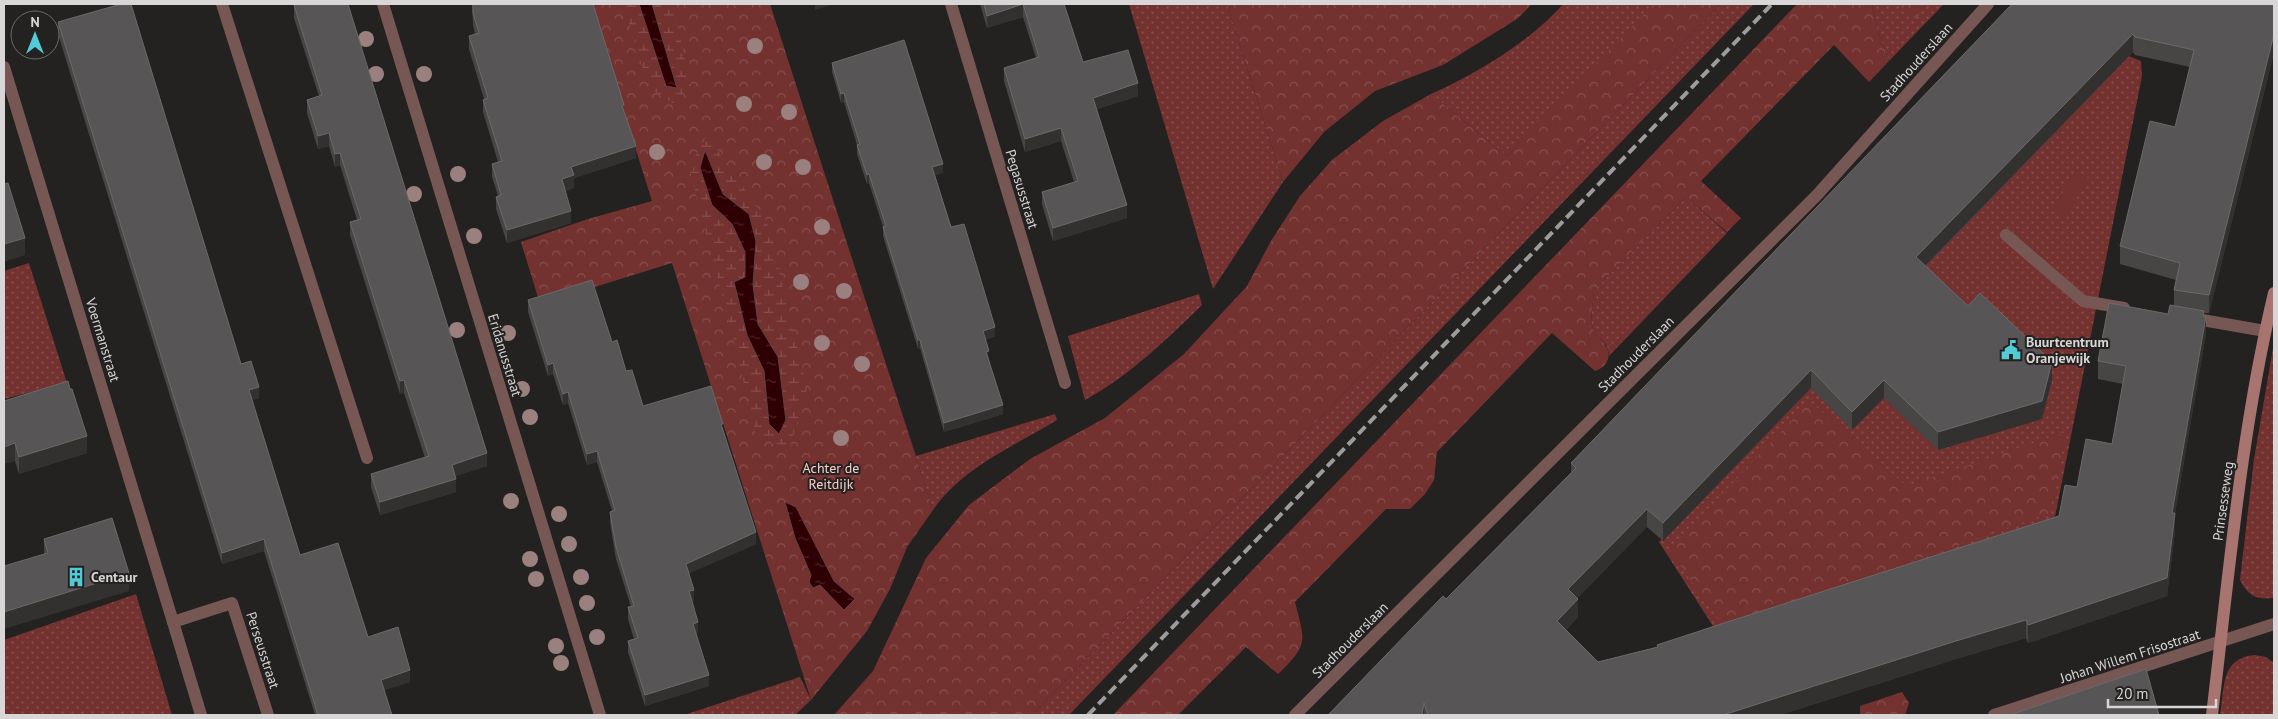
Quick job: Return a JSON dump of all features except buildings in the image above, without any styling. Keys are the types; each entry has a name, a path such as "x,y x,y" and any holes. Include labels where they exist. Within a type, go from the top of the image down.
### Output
{"street":[{"path":"222,4 367,458"},
{"name":"Eridanusstraat","path":"383,4 600,715"},
{"name":"Pegasusstraat","path":"951,4 1065,383"},
{"name":"Stadhouderslaan","path":"1295,715 1817,195 1988,4"},
{"name":"Voermanstraat","path":"4,66 174,622"},
{"path":"2006,236 2083,301 2141,311"},
{"name":"Prinsesseweg","path":"2212,715 2241,476 2265,331 2274,293"},
{"path":"2180,317 2265,331"},
{"name":"Perseusstraat","path":"174,622 232,603 268,715"},
{"path":"174,622 202,715"},
{"name":"Johan Willem Frisostraat","path":"1994,715 2274,624"}],"green space":[{"name":"Achter de Reitdijk","path":"590,4 770,4 933,510 907,547 890,589 867,631 811,700 672,263 540,304 521,242 588,219 652,201"},
{"path":"623,4 639,4 666,86 677,88 652,4 672,4 691,83 676,105 649,88"},
{"path":"1129,4 1227,4 1283,182 1213,289"},
{"path":"1227,4 1532,4 1517,19 1443,65 1375,91 1324,132 1283,182"},
{"path":"1563,4 1658,4 1507,156 1431,94 1466,77 1502,55 1535,31"},
{"path":"1654,4 1721,4 1032,715 834,715 873,671 926,558 969,505 1030,459 1105,418 1184,354 1247,286 1271,241 1300,196 1332,160 1383,121 1431,94 1507,156"},
{"path":"1721,4 1754,4 1069,715 1032,715"},
{"path":"1797,4 1873,4 1879,34 1889,61 1869,82 1834,45 1701,181 1741,218 1727,232 1686,197 1594,290 1591,322 1595,335 1605,343 1607,348 1608,359 1606,364 1595,371 1552,333 1437,452 1434,480 1425,494 1410,509 1386,509 1295,602 1301,626 1302,642 1295,656 1278,674 1246,647 1178,715 1113,715"},
{"path":"1873,4 1944,4 1889,61 1879,34"},
{"path":"1897,4 1929,4 1915,19"},
{"path":"2129,56 2141,61 2142,76 2055,517 1720,637 1659,542 1948,237"},
{"path":"707,135 767,222 807,388 789,450 755,432 739,361 689,167","holes":["705,151 723,194 749,214 756,241 753,285 758,324 778,357 769,424 764,371 747,335 734,282 745,277 745,252 732,224 712,205"]},
{"path":"2075,170 2088,177 2067,216 2054,209"},
{"path":"1686,197 1727,233 1609,356 1607,346 1604,341 1595,335 1591,322 1594,290"},
{"path":"29,263 67,383 4,399 4,271"},
{"path":"1199,294 1202,305 1174,332 1117,380 1085,400 1068,336"},
{"path":"2274,342 2274,598 2263,598 2254,596 2246,590 2240,580 2254,459"},
{"path":"881,349 916,456 1055,414 1057,420 974,470 945,495 933,510"},
{"path":"1810,401 1907,486 2066,432 2050,513 1724,627 1669,550"},
{"path":"136,594 172,715 4,715 4,640"},
{"path":"2255,655 2266,657 2274,663 2274,715 2220,715 2224,685 2230,668 2235,662 2244,657"},
{"path":"800,677 811,700 795,715 684,715"},
{"path":"1902,692 1909,703 1905,715 1860,715 1860,706"}],"water":[{"path":"639,4 652,4 677,88 666,86"},
{"path":"705,150 723,194 749,214 756,241 753,285 758,324 778,357 786,420 779,434 769,424 764,371 747,335 734,282 745,277 745,252 732,224 712,205 700,168"},
{"path":"785,502 796,507 834,581 855,599 844,610 820,585 813,588 809,582 811,575 795,538"}],"railway":[{"path":"1088,715 1772,4"}],"place":[{"name":"Buurtcentrum Oranjewijk","path":"2011,350"},
{"name":"Centaur","path":"76,577"}]}
